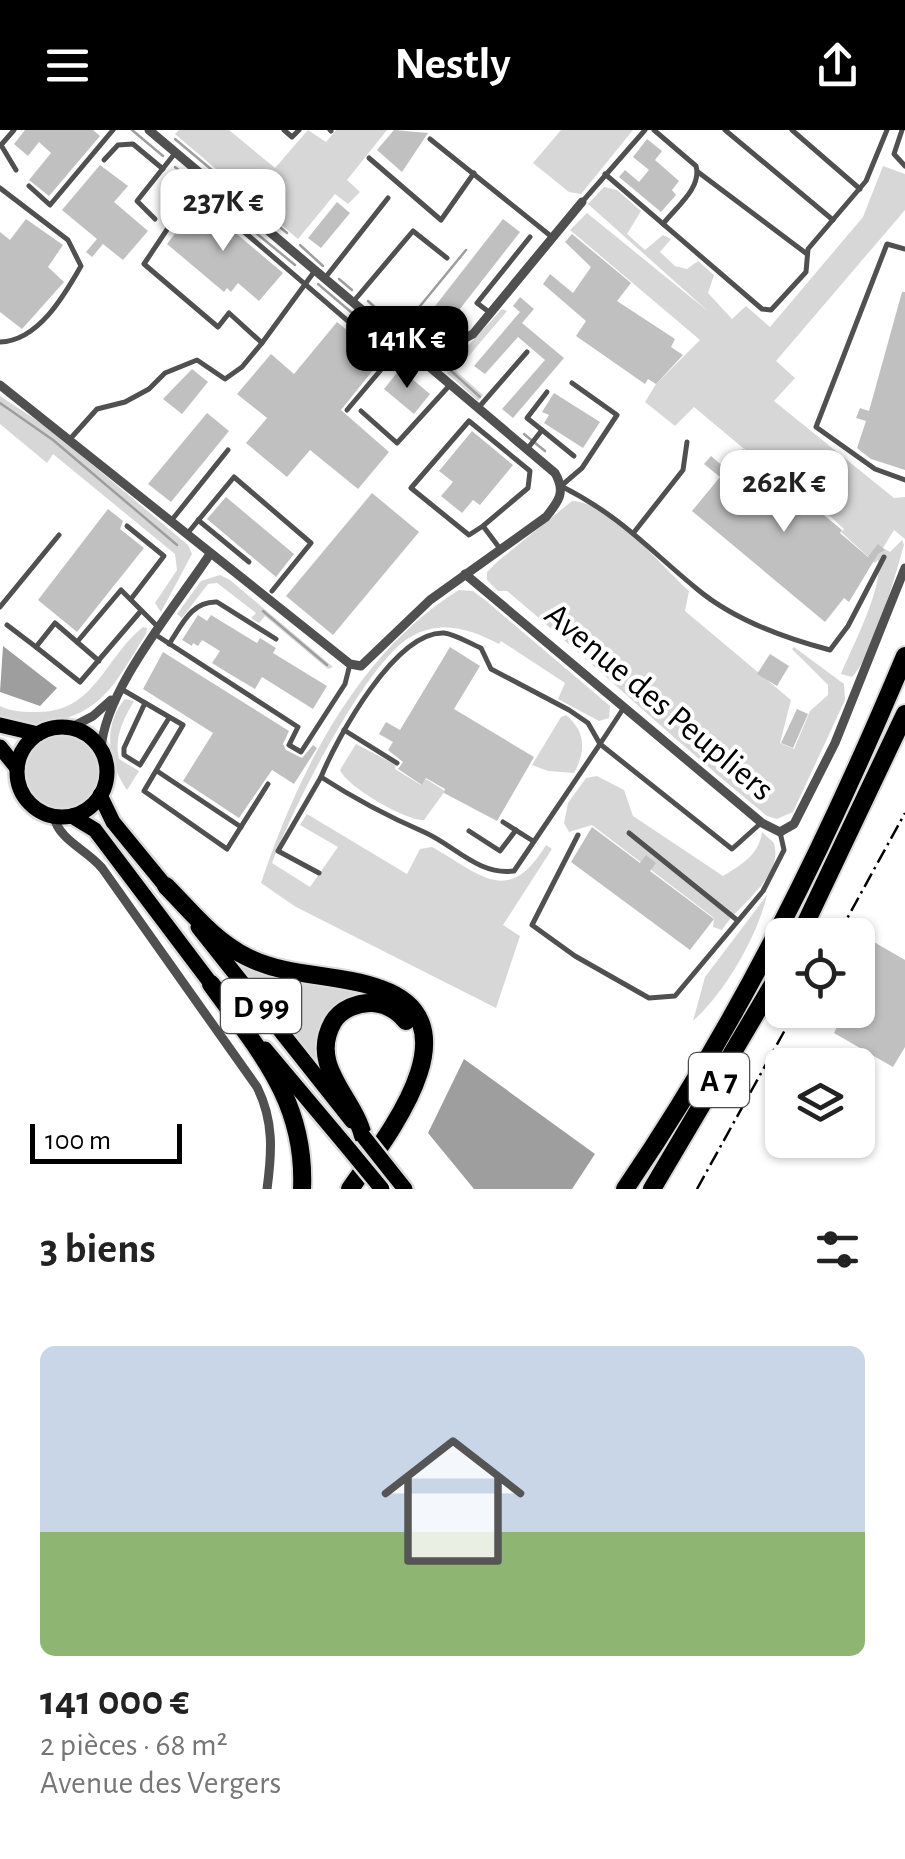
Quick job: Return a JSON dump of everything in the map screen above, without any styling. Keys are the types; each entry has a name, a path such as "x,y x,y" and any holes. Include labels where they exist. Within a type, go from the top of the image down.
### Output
{"highway":[{"name":"A 7","path":"626,1189 770,944 830,826 905,656"},
{"path":"808,918 905,714"},
{"path":"166,886 212,933 246,957 272,968 380,988 410,1008 423,1040 420,1076 396,1122 350,1189"},
{"path":"211,984 286,1094 302,1158 302,1189"},
{"name":"A 7","path":"652,1189 765,998"},
{"path":"339,1189 395,1109 413,1066 414,1048 408,1024 400,1014 380,1004 346,1009 327,1034 332,1078 360,1127"}],"main road":[{"path":"0,725 38,734"},
{"path":"53,728 70,728 84,734 100,750 106,775 100,795 91,806 72,816 54,816 28,802 18,782 17,768 24,748 38,734 53,728"},
{"path":"0,747 17,768"},
{"name":"D 99","path":"100,795 113,822 360,1127 405,1189"},
{"name":"D 99","path":"72,816 95,830 211,984 382,1189"}],"street":[{"path":"0,385 350,664 361,666 410,618 546,517 558,502 561,486 556,472 150,130"},
{"path":"428,364 442,350 473,334 582,202"},
{"path":"100,750 102,726 119,691 210,554"},
{"name":"Avenue des Peupliers","path":"465,574 623,709 762,822 780,832 794,824 835,742 905,568"},
{"path":"70,728 93,716 119,691"},
{"path":"54,816 66,838 91,854 102,868 257,1087 268,1108 270,1128 267,1189"}],"lane":[{"path":"14,130 1,145 16,170"},
{"path":"28,186 50,205 114,130"},
{"path":"284,130 292,137 299,130"},
{"path":"582,202 645,130"},
{"path":"654,130 698,172 695,185 662,224"},
{"path":"725,130 833,220"},
{"path":"792,130 860,188"},
{"path":"605,174 766,310 776,307 806,272 807,254 872,171 887,130"},
{"path":"902,130 894,154 905,166"},
{"path":"430,139 552,237"},
{"path":"104,160 118,145 133,144 163,169"},
{"path":"155,219 137,202 176,152"},
{"path":"369,158 440,220 474,173"},
{"path":"698,172 706,174 807,254"},
{"path":"200,173 144,264 218,327 230,313 262,343"},
{"path":"0,188 68,240 81,266 68,290 34,329 25,336 0,342"},
{"path":"193,188 391,358"},
{"path":"326,278 388,198"},
{"path":"354,302 414,231 448,258"},
{"path":"492,314 477,303 530,238"},
{"path":"905,249 886,244 816,427 875,470 905,480"},
{"path":"70,438 98,409 125,402 150,389 165,374 197,360 225,379 242,367 316,270"},
{"path":"347,410 403,343"},
{"path":"479,407 527,352"},
{"path":"572,383 616,416 582,468 561,486 603,507 714,600 792,640 830,650 848,626 884,556"},
{"path":"361,411 397,444 451,384"},
{"path":"547,392 527,418 574,456"},
{"path":"469,421 530,471 528,488 483,526 469,535 412,488 469,421"},
{"path":"528,448 542,430"},
{"path":"635,532 683,470 687,442"},
{"path":"171,520 228,450"},
{"path":"186,534 234,478 311,543 272,591"},
{"path":"198,520 249,562"},
{"path":"127,526 164,556 131,598"},
{"path":"483,526 501,550"},
{"path":"0,607 59,534"},
{"path":"77,642 121,590 169,644 298,727 289,745 302,752 346,684 350,664"},
{"path":"169,644 192,609 209,602 217,602 276,639"},
{"path":"7,625 80,682 140,612"},
{"path":"36,647 55,623 99,661"},
{"path":"319,873 278,851 344,730 398,656 423,638 445,633 481,648 491,669 588,723 600,744 732,849 762,822"},
{"path":"119,691 183,725 144,791 226,849 268,784"},
{"path":"145,703 124,748 124,755 140,766 169,717"},
{"path":"321,778 464,857 500,872 514,870 623,709"},
{"path":"344,730 397,763"},
{"path":"157,772 241,827"},
{"path":"503,822 533,841"},
{"path":"469,831 500,852 516,830"},
{"path":"578,835 532,925 650,998 675,996 763,891 784,850 780,832"},
{"path":"629,833 738,920"}],"shaded area":[{"path":"179,130 229,130 275,168 308,130 326,142 336,130 387,130 347,180 360,192 348,204 335,194 298,239 175,134"},
{"path":"561,130 633,130 581,194 569,192 533,163"},
{"path":"883,166 905,174 905,210 776,361 795,378 774,401 894,498 905,497 905,539 894,530 883,548 890,552 902,540 895,576 868,652 852,677 841,674 872,601 878,560 875,563 841,532 844,529 786,475 780,479 694,407 675,426 645,402 656,384 700,340 570,230 587,213 709,312 588,204 604,187 617,190 641,211 627,234 645,250 663,235 671,239 660,252 675,266 687,269 698,261 714,275 708,293 732,319 746,306 770,327 863,217"},
{"path":"502,309 507,311 456,371 483,395 478,401 448,374 443,362 466,348"},
{"path":"0,396 50,429 188,545 192,554 161,612 155,603 177,570 175,554 53,454 47,463 0,424"},
{"path":"572,501 602,512 634,537 689,591 685,611 791,700 780,743 794,749 810,711 828,695 828,685 794,647 844,684 845,700 793,812 777,819 767,816 507,591 498,591 487,580 487,572 497,562"},
{"path":"220,575 333,667 328,669 265,616 259,623 251,618 256,613 217,583 208,584 182,618 177,614 201,581"},
{"path":"459,590 473,591 485,600 610,706 609,718 599,721 558,699 565,683 501,641 499,644 456,628 423,631 394,651 352,705 312,776 272,863 310,887 338,847 300,825 307,814 407,874 420,849 432,847 480,875 506,880 532,864 546,845 552,849 503,925 520,936 496,1008 296,907 261,883 313,759 361,681 423,616"},
{"path":"143,627 147,628 146,634 116,680 81,712 33,724 16,723 0,716 0,706 38,712 73,703 98,681"},
{"path":"3,646 57,688 40,706 0,692"},
{"path":"125,699 134,701 119,736 119,759 139,771 127,790 115,768 110,744 113,720"},
{"path":"566,715 582,742 574,773 532,765 561,717"},
{"path":"62,736 87,747 98,772 87,797 62,808 37,797 26,772 37,747"},
{"path":"356,744 396,765 395,769 421,785 426,779 445,791 424,820 391,809 345,777 340,770"},
{"path":"597,776 624,790 633,816 723,876 753,853 762,832 774,843 775,856 766,879 722,930 713,927 714,918 592,825 569,832 564,823 568,803 586,778"},
{"path":"767,895 738,963 717,995 693,1021 705,977"},
{"path":"224,955 384,997 340,1005 324,1074"},
{"path":"464,1059 595,1154 572,1189 474,1189 428,1133"}],"building":[{"path":"25,130 93,130 100,136 49,196 29,180 51,153 39,142 28,156 14,144"},
{"path":"394,130 428,133 402,172 377,150"},
{"path":"647,139 662,151 655,160 679,181 672,190 676,195 661,212 619,177 625,170 639,182 649,170 633,157"},
{"path":"100,165 128,186 114,202 148,231 123,260 103,244 92,257 86,252 97,239 62,210"},
{"path":"199,202 283,273 259,301 238,283 231,292 227,288 224,292 167,244"},
{"path":"337,202 350,213 321,248 308,238"},
{"path":"26,219 63,245 48,267 64,282 22,329 0,312 0,232 10,240"},
{"path":"503,219 520,232 449,323 432,310"},
{"path":"572,234 631,283 617,301 675,339 671,347 683,355 656,384 648,379 645,384 576,336 586,321 543,284 550,274 573,293 591,267 565,242"},
{"path":"902,292 905,470 871,459 857,448 866,421 856,418 860,408 869,411"},
{"path":"520,297 534,309 522,323 564,358 513,418 502,409 545,360 518,337 485,374 474,366 520,312 513,306"},
{"path":"337,322 382,359 341,410 389,452 358,489 310,450 287,477 246,443 267,418 237,394 271,354 294,374"},
{"path":"192,369 208,382 182,414 163,399"},
{"path":"400,369 430,394 414,414 384,389"},
{"path":"554,393 600,422 583,448 544,423 549,415 542,412"},
{"path":"207,413 229,431 171,502 148,484"},
{"path":"472,431 513,465 480,505 473,500 462,513 441,496 453,482 439,471"},
{"path":"743,449 842,530 840,533 868,557 878,544 885,550 878,554 849,602 844,598 825,622 692,511 720,477 704,464 711,456 726,469"},
{"path":"372,493 419,532 333,635 286,596"},
{"path":"226,497 294,554 276,577 207,519"},
{"path":"108,509 123,521 120,529 144,548 77,632 38,600"},
{"path":"198,615 207,621 211,615 257,643 260,638 276,648 273,653 327,686 313,709 262,677 255,689 212,663 220,651 202,640 198,646 192,646 182,640"},
{"path":"450,647 480,666 454,709 534,757 497,821 444,793 445,789 426,778 422,785 398,769 403,762 388,750 393,742 379,734 386,722 400,730"},
{"path":"163,652 289,731 283,744 286,750 302,758 313,745 317,748 294,784 272,770 239,818 183,781 213,733 143,689"},
{"path":"770,654 789,666 777,686 757,674"},
{"path":"797,709 808,714 793,748 781,743"},
{"path":"592,827 640,863 646,855 656,863 650,871 714,919 690,950 571,862"},
{"path":"875,943 905,960 905,1047 893,1067 875,1057 875,1048 860,1048 834,1033 836,1028 875,1028"}],"waterway":[{"path":"132,130 163,156"},
{"path":"175,139 287,233"},
{"path":"175,167 187,177"},
{"path":"205,191 295,265"},
{"path":"300,245 323,266"},
{"path":"368,301 391,322 407,322 466,250"},
{"path":"339,279 352,290"},
{"path":"318,284 391,346"},
{"path":"449,369 480,397"},
{"path":"0,403 53,440 177,545"},
{"path":"524,434 545,451"},
{"path":"263,611 327,665"}],"railway":[{"path":"847,918 905,813"},
{"path":"697,1189 786,1028"}]}
